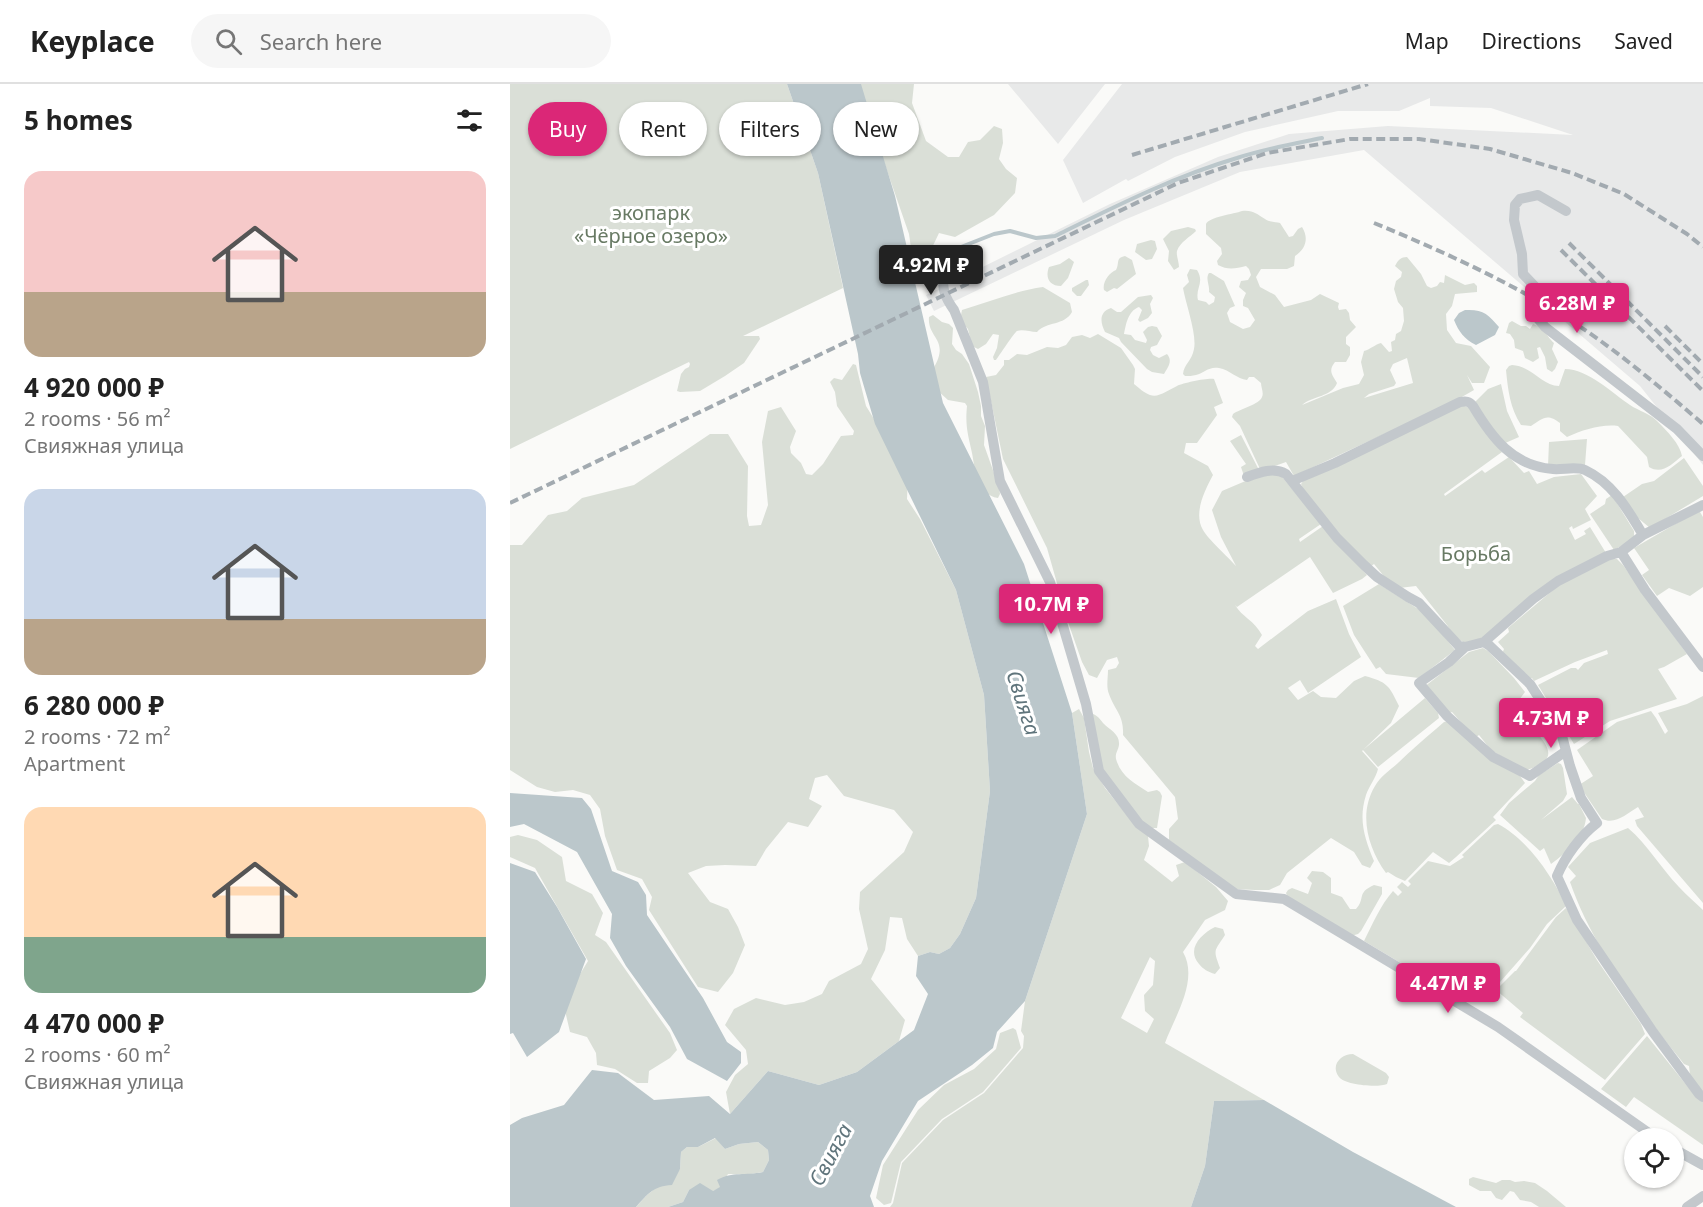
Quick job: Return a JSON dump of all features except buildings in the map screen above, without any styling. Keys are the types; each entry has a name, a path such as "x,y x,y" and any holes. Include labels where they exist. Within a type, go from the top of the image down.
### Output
{"street":[{"path":"1566,212 1538,195 1520,199 1515,205 1514,220 1522,254 1523,274 1542,294 1535,315 1545,327 1677,429 1703,456"},
{"path":"944,274 944,292 954,310 983,382 1000,481 1050,582 1086,704 1099,771 1138,824 1236,894 1284,900 1498,1028 1642,1128"},
{"path":"1292,481 1465,401 1473,406 1498,442 1512,455 1537,466 1555,470 1582,468 1600,478 1616,494 1643,535"},
{"path":"1247,477 1278,470 1292,481 1337,538 1364,565 1377,577 1419,603 1456,643 1465,647"},
{"path":"1566,751 1530,776 1493,757 1447,716 1419,683 1449,662 1465,647 1484,642 1533,599 1558,581 1607,556 1621,552 1643,535 1703,505"},
{"path":"1621,552 1645,590 1703,667"},
{"path":"1484,642 1530,684 1561,732 1581,798 1597,823 1589,829 1561,866 1557,876 1577,920 1653,1032 1703,1097"},
{"path":"1684,1155 1703,1165"},
{"path":"1687,1207 1703,1196"}],"shaded area":[{"path":"1008,84 1105,84 1058,144"},
{"path":"1122,84 1703,84 1703,465 1640,386 1364,150 1240,172 1124,220 934,311 926,295 1110,204 1218,157 1289,134 1388,126 1573,135 1491,108 1430,106 1430,98 1399,111 1338,111 1245,132 1175,157 1128,181 1126,179 1083,203 1063,160"}],"green space":[{"name":"экопарк «Чёрное озеро»","path":"510,84 787,84 793,102 719,102 719,156 812,156 818,173 843,288 743,336 759,336 760,339 744,363 700,391 677,391 681,374 689,367 689,362 510,449"},
{"path":"857,84 914,84 912,102 863,102"},
{"path":"919,122 926,141 948,157 959,157 968,142 980,140 994,126 1002,129 1003,143 999,159 1017,178 1015,193 994,215 955,237 939,233 930,252 920,264 913,262 909,234 882,156 919,156"},
{"path":"1242,211 1252,212 1268,221 1280,223 1289,237 1302,227 1305,235 1305,243 1302,250 1295,256 1294,266 1287,269 1261,269 1256,277 1260,287 1275,295 1284,307 1311,300 1320,294 1339,303 1339,310 1346,309 1350,320 1356,327 1346,337 1350,355 1346,362 1335,362 1332,368 1337,383 1334,388 1302,405 1359,384 1364,375 1361,362 1364,351 1381,343 1389,352 1392,351 1391,342 1401,331 1404,321 1403,308 1398,302 1394,289 1402,272 1395,266 1400,259 1405,257 1431,288 1440,282 1444,283 1445,275 1465,285 1474,283 1477,286 1477,292 1455,294 1452,306 1446,314 1447,330 1456,343 1471,346 1490,367 1484,383 1472,383 1467,375 1474,390 1294,476 1286,462 1260,469 1240,426 1232,417 1233,414 1260,400 1263,394 1261,383 1254,377 1243,379 1219,368 1209,369 1193,376 1183,374 1195,343 1183,288 1189,282 1187,275 1190,269 1197,270 1200,278 1198,300 1209,305 1214,302 1215,297 1209,292 1208,275 1211,273 1224,281 1235,306 1227,313 1230,322 1243,329 1250,327 1255,320 1248,308 1243,306 1246,293 1239,287 1241,281 1248,280 1251,275 1249,269 1246,266 1225,268 1218,265 1217,261 1222,254 1221,248 1206,234 1208,222","holes":["1407,358 1413,383 1364,398 1369,394 1394,386 1396,383 1390,370 1393,364"]},
{"path":"1188,227 1196,231 1178,248 1179,267 1174,270 1168,261 1169,251 1163,239 1171,231"},
{"path":"1155,241 1157,249 1152,259 1146,260 1135,252 1137,244"},
{"path":"1125,256 1132,260 1136,274 1117,289 1114,288 1107,292 1104,290 1105,281 1116,270 1120,258"},
{"path":"1069,258 1074,262 1068,278 1061,286 1051,283 1048,277 1049,267"},
{"path":"1086,280 1089,285 1081,296 1077,296 1072,288"},
{"path":"1043,287 1070,303 1072,312 1069,316 1037,332 1017,331 996,360 993,357 999,335 993,334 986,344 978,349 972,346 968,329 960,320 962,310"},
{"path":"1151,295 1153,298 1150,304 1152,313 1140,322 1138,320 1142,310 1139,307 1135,309 1128,318 1124,334 1146,343 1143,332 1148,327 1157,327 1162,336 1157,345 1151,347 1150,350 1159,358 1167,354 1169,357 1169,364 1164,374 1147,369 1119,338 1105,332 1102,325 1104,312 1107,310 1111,308 1121,312 1138,297"},
{"path":"933,315 953,328 952,344 969,364 985,426 984,445 999,487 998,498 986,492 978,480 967,430 967,406 965,403 948,400 938,391 933,369 940,351 929,324 929,317"},
{"path":"1512,321 1530,329 1533,324 1537,326 1554,343 1552,349 1558,362 1552,372 1547,369 1540,347 1537,348 1539,358 1533,362 1525,358 1523,351 1515,348 1514,340 1510,334 1506,333"},
{"path":"1098,334 1121,348 1135,369 1134,384 1150,395 1160,395 1190,382 1214,379 1223,403 1214,407 1217,415 1197,443 1186,443 1184,453 1208,466 1213,475 1201,502 1200,523 1209,538 1236,566 1221,537 1212,510 1222,491 1262,474 1278,472 1321,524 1299,539 1300,542 1323,526 1367,575 1333,593 1310,557 1237,607 1235,605 1262,635 1255,646 1258,649 1308,611 1336,599 1349,634 1361,657 1308,693 1300,680 1288,688 1298,700 1313,691 1321,697 1336,698 1354,681 1365,676 1386,685 1396,699 1399,706 1391,723 1362,751 1378,769 1366,795 1363,813 1365,837 1374,861 1370,868 1362,865 1354,852 1331,838 1287,873 1280,885 1269,890 1235,889 1169,840 1169,829 1178,819 1175,797 1123,735 1121,718 1111,700 1108,688 1108,670 1116,668 1119,663 1117,657 1107,660 1097,678 1089,675 1082,662 1047,548 1003,459 986,377 996,375 1004,365 1004,360 1009,360 1017,354 1027,355 1047,347 1058,348 1066,345 1072,337 1082,335 1090,338"},
{"path":"853,364 856,365 866,406 908,474 907,499 920,519 956,590 984,695 990,791 976,898 960,934 950,948 939,954 930,952 918,956 907,939 902,918 890,917 885,950 871,979 905,1020 899,1041 857,1072 819,1085 768,1071 730,1114 726,1092 735,1075 748,1064 746,1050 725,1025 734,1009 756,998 785,1005 804,1002 822,994 829,981 861,964 868,949 859,909 860,892 904,852 913,832 894,810 844,796 827,775 815,778 809,799 822,806 808,827 788,822 766,849 756,866 706,866 688,873 710,902 728,909 745,945 733,973 718,992 698,987 649,910 652,897 642,879 617,870 605,836 600,809 590,795 573,790 555,792 537,787 510,770 510,545 522,545 548,515 567,511 582,498 634,485 710,434 728,434 748,466 747,516 749,526 761,525 768,505 762,442 768,411 781,407 796,431 790,447 791,453 801,463 806,474 812,475 823,464 841,436 853,435 854,431 837,406 835,392 830,382 834,378 842,380"},
{"path":"1512,365 1525,369 1547,383 1559,386 1565,369 1591,377 1630,405 1655,419 1676,442 1682,456 1667,468 1658,470 1649,467 1647,457 1618,426 1592,428 1567,437 1560,431 1560,423 1552,418 1542,419 1531,426 1521,425 1512,405 1508,385 1506,370"},
{"path":"1501,384 1507,411 1519,437 1503,444 1475,402 1488,389"},
{"name":"Борьба","path":"1463,405 1469,408 1502,452 1444,494 1445,496 1482,470 1485,473 1509,457 1524,473 1529,471 1537,484 1554,477 1581,474 1597,496 1585,509 1591,520 1573,529 1572,526 1569,528 1575,540 1586,534 1584,531 1590,527 1606,553 1484,637 1466,644 1454,636 1416,586 1399,588 1387,580 1374,564 1370,567 1356,554 1304,491 1301,484 1304,480"},
{"path":"1241,435 1259,470 1244,476 1241,467 1246,464 1230,441"},
{"path":"1587,439 1585,465 1548,466 1549,442"},
{"path":"1684,458 1703,486 1703,496 1650,528 1638,518 1623,497 1642,484 1654,481"},
{"path":"1612,495 1634,531 1634,539 1614,550 1590,514 1605,504 1606,499"},
{"path":"1696,512 1700,512 1703,517 1703,587 1690,596 1669,588 1657,596 1642,575 1649,570 1634,548"},
{"name":"Борьба","path":"1607,559 1617,559 1623,565 1687,654 1658,669 1677,699 1610,721 1574,744 1538,685 1571,668 1578,670 1584,663 1608,654 1607,650 1534,681 1532,678 1528,680 1502,654 1504,649 1498,642 1509,632 1508,628 1559,585"},
{"name":"Борьба","path":"1379,584 1426,614 1455,650 1419,678 1386,674 1380,667 1376,669 1354,635 1343,606"},
{"path":"1483,648 1525,692 1516,704 1527,722 1545,743 1548,754 1547,759 1531,769 1524,770 1491,750 1479,735 1475,738 1452,712 1448,714 1424,687 1469,652"},
{"path":"1703,696 1703,903 1637,826 1635,820 1644,817 1638,807 1616,820 1602,819 1579,785 1593,776 1577,750 1617,722 1651,711 1665,734 1668,731 1658,713 1687,704"},
{"path":"1425,698 1438,713 1439,718 1378,767 1363,750"},
{"path":"1079,709 1084,718 1093,768 1105,788 1148,836 1149,846 1144,860 1172,882 1179,876 1176,865 1185,862 1216,887 1228,901 1225,910 1205,920 1183,952 1187,963 1187,986 1165,1043 1264,1100 1214,1101 1205,1166 1191,1207 890,1207 893,1203 902,1163 943,1120 984,1093 1023,1048 1024,1036 1021,1031 1025,1001 1087,814 1072,713","holes":["1150,957 1155,961 1153,985 1144,995 1145,1011 1154,1019 1147,1033 1121,1018"]},
{"path":"1093,714 1118,738 1116,759 1125,775 1148,792 1157,790 1160,792 1162,796 1157,828 1152,828 1142,822 1102,770"},
{"path":"1449,721 1520,776 1525,783 1493,817 1496,820 1449,863 1433,852 1405,881 1386,873 1374,853 1366,819 1370,797 1382,777 1444,722"},
{"path":"1558,763 1563,768 1567,794 1563,801 1541,820 1572,797 1579,804 1586,818 1578,838 1551,864 1544,848 1540,851 1500,815 1509,803 1539,775"},
{"path":"1498,824 1529,849 1554,883 1566,906 1547,924 1530,948 1486,998 1451,973 1441,987 1364,941 1388,897 1393,891 1398,896 1402,892 1397,887 1402,882 1408,887 1411,884 1408,881 1428,861 1450,866 1464,857 1462,855 1494,825"},
{"path":"1628,828 1679,887 1703,910 1703,1094 1690,1075 1689,1066 1684,1064 1661,1035 1609,962 1587,922 1570,882 1576,876 1568,867 1590,843"},
{"path":"518,835 537,840 562,857 566,881 592,894 603,913 595,935 606,942 670,1033 677,1050 670,1058 649,1071 648,1083 637,1083 615,1069 597,1065 596,1053 587,1037 570,1032 563,1002 588,961 535,868 510,857 510,837"},
{"path":"1312,871 1323,872 1331,878 1331,893 1342,897 1350,909 1356,909 1363,893 1368,888 1374,885 1382,887 1382,894 1358,934 1351,936 1288,898 1286,893 1292,888 1308,894 1312,883 1307,878"},
{"path":"1566,908 1597,960 1641,1024 1645,1034 1605,1080 1520,1017 1523,1013 1496,990 1516,971 1556,917"},
{"path":"1215,927 1223,929 1225,935 1216,951 1220,968 1215,974 1201,966 1194,953 1200,938"},
{"path":"1013,1028 1016,1030 1021,1048 983,1092 942,1119 901,1162 891,1203 884,1205 876,1198 883,1165 918,1110 944,1085 974,1069 996,1049 1000,1033"},
{"path":"1647,1036 1696,1097 1703,1102 1703,1145 1684,1132 1684,1128 1679,1128 1634,1097 1626,1107 1601,1089"},
{"path":"1353,1054 1386,1073 1389,1077 1387,1084 1362,1085 1342,1080 1337,1073 1336,1064 1344,1056"},
{"path":"716,1138 725,1149 739,1144 758,1142 768,1150 769,1160 763,1172 728,1174 720,1188 713,1191 689,1190 683,1202 668,1207 636,1207 647,1195 680,1169 681,1152 687,1147 698,1147"},
{"path":"1473,1177 1496,1183 1510,1180 1535,1183 1566,1207 1539,1207 1531,1202 1520,1200 1514,1192 1510,1191 1502,1200 1496,1198 1491,1191 1480,1191 1469,1185 1469,1179"}],"water":[{"name":"Свияга","path":"787,84 861,84 866,102 833,102 833,156 883,156 895,196 943,403 1024,564 1072,713 1087,814 1025,1001 997,1032 993,1048 918,1101 882,1161 870,1196 874,1207 668,1207 683,1202 689,1190 700,1183 713,1191 720,1187 717,1180 723,1177 763,1172 769,1160 768,1150 758,1142 739,1144 725,1149 715,1138 698,1147 687,1147 681,1152 680,1169 672,1185 655,1189 636,1207 510,1207 510,1125 522,1118 564,1105 592,1070 618,1073 654,1100 709,1096 730,1114 768,1071 819,1085 857,1072 914,1030 928,994 916,976 918,956 930,952 939,954 950,948 960,934 976,898 990,791 984,695 956,590 875,424 860,373 858,354 818,173 812,156 821,156 821,102 793,102"},
{"path":"1465,310 1476,310 1488,316 1499,327 1495,335 1476,345 1468,340 1460,332 1454,320 1459,313"},
{"path":"510,793 582,798 591,809 612,871 638,882 646,895 647,915 703,998 727,1042 741,1052 741,1063 727,1081 687,1059 670,1027 626,966 610,938 612,914 577,852 524,824 510,827"},
{"path":"510,863 535,872 586,959 559,1032 527,1057 513,1033 510,1034"},
{"path":"1264,1100 1353,1152 1456,1207 1191,1207 1205,1166 1214,1101"}],"waterway":[{"path":"921,276 961,247 994,234 1010,231 1036,238 1055,236 1144,193 1190,174 1258,152 1322,138"}],"railway":[{"path":"1132,155 1368,84"},
{"path":"510,503 1178,183 1267,153 1350,139 1419,139 1490,149 1572,173 1624,194 1687,234 1703,247"},
{"path":"1374,223 1474,267 1570,320 1622,357 1703,424"},
{"path":"1569,243 1703,377"},
{"path":"1561,250 1703,391"},
{"path":"1665,326 1703,364"}]}
